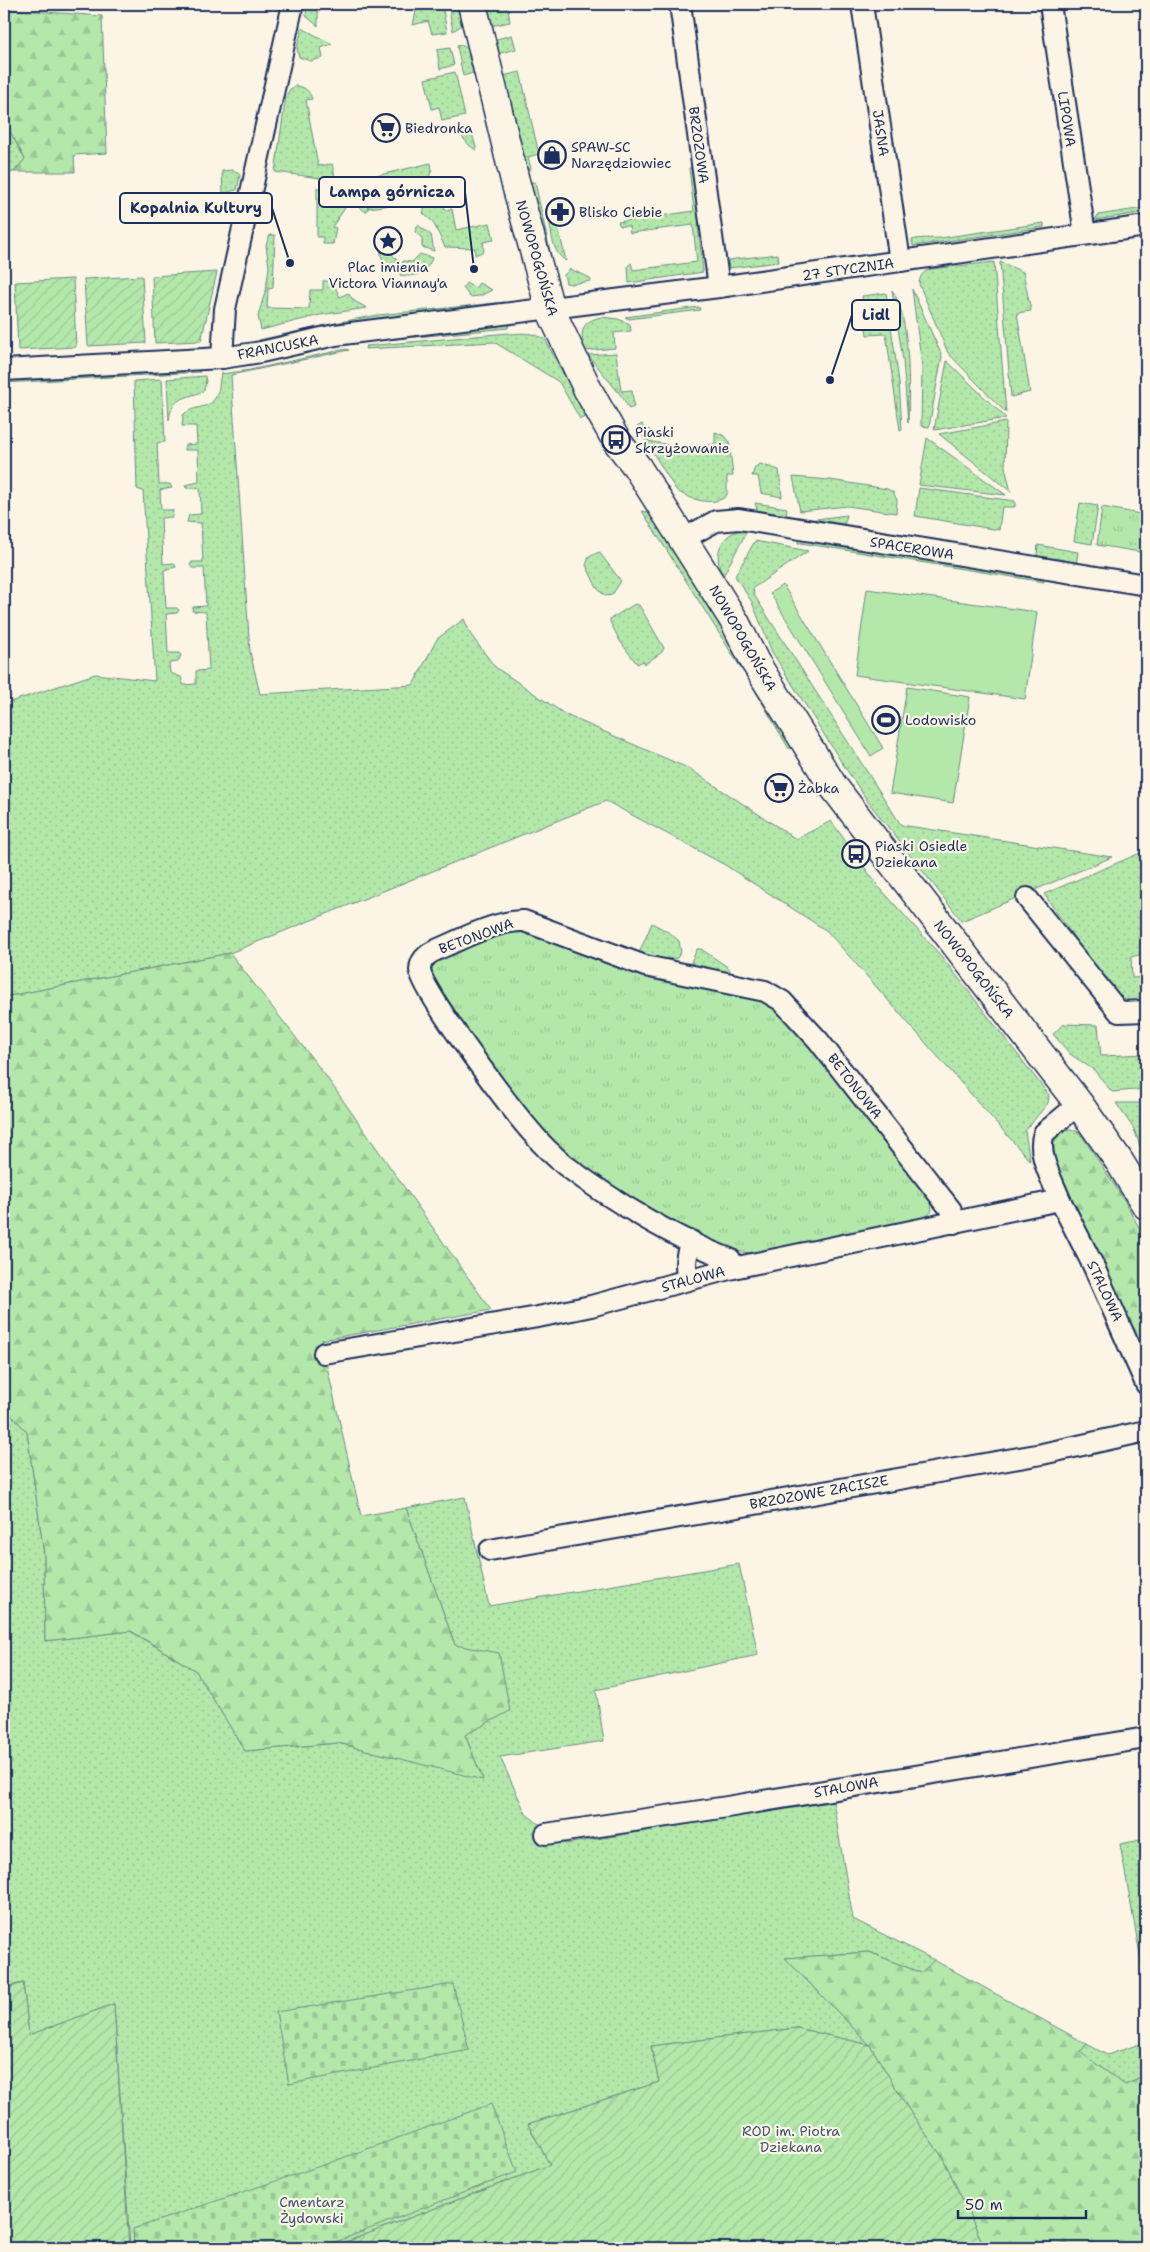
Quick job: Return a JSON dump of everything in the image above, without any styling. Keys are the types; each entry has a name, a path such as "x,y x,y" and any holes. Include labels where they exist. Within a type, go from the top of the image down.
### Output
{"street":[{"path":"222,358 225,309 294,4"},
{"name":"NOWOPOGOŃSKA","path":"472,4 515,182 550,309 588,390 616,440 637,467 735,622 755,662 844,802 1079,1104 1119,1161 1146,1206"},
{"name":"BRZOZOWA","path":"680,4 718,287"},
{"name":"JASNA","path":"862,4 900,261"},
{"name":"LIPOWA","path":"1050,4 1085,234"},
{"name":"27 STYCZNIA","path":"550,309 1146,226"},
{"name":"FRANCUSKA","path":"4,370 222,358 261,352 335,335 550,309"},
{"name":"SPACEROWA","path":"683,540 716,521 739,519 1146,585"},
{"path":"1027,898 1119,1012 1146,1011"},
{"name":"BETONOWA","path":"733,1268 730,1259 710,1252 604,1193 564,1165 534,1135 444,1014 421,974 421,964 424,957 507,922 524,921 646,966 765,991 782,1000 818,1040 951,1210 954,1222"},
{"name":"STALOWA","path":"1079,1104 1044,1133 1042,1139 1044,1156 1060,1200 1093,1265 1146,1384"},
{"name":"STALOWA","path":"324,1353 538,1317 590,1306 733,1268 1060,1200"},
{"path":"688,1280 686,1254 691,1241"},
{"name":"BRZOZOWE ZACISZE","path":"490,1550 1042,1454 1146,1431"},
{"name":"STALOWA","path":"546,1834 727,1807 1146,1738"}],"green space":[{"path":"307,4 318,12 318,26 306,16"},
{"path":"428,4 442,4 447,32 432,34 428,21 413,25 416,11"},
{"path":"448,4 457,4 462,25 453,31"},
{"path":"485,4 502,4 508,10 510,22 490,26"},
{"path":"4,9 102,16 107,153 74,155 75,172 14,172 25,159 5,122"},
{"path":"302,28 332,44 321,48 323,58 310,61 299,57 297,48"},
{"path":"512,35 516,49 497,54 493,40"},
{"path":"461,45 467,48 473,73 463,76 457,46"},
{"path":"450,48 454,65 440,69 437,50"},
{"path":"455,72 465,116 442,121 439,107 432,109 425,79"},
{"path":"520,72 539,154 528,157 531,169 527,170 503,76"},
{"path":"296,86 302,87 310,93 312,99 306,100 318,166 332,164 337,185 431,163 432,170 418,202 412,183 365,189 368,208 366,212 320,178 275,172 286,96 290,89"},
{"path":"4,109 5,122 25,159 14,172 4,173"},
{"path":"471,130 477,151 459,133"},
{"path":"697,167 703,217 698,224 703,272 629,283 628,266 631,263 633,270 697,262 693,225 630,233 629,226 620,226 618,222 694,211 689,168"},
{"path":"232,170 238,172 240,176 237,190 223,193 222,171"},
{"path":"435,179 445,210 452,209 456,230 490,223 494,240 483,242 484,251 475,255 475,248 445,247 433,222 423,213"},
{"path":"530,182 535,182 551,256 547,254"},
{"path":"413,183 416,202 368,208 365,189"},
{"path":"317,187 345,208 332,227 336,228 333,244 323,244 323,237 317,237"},
{"path":"1144,208 1145,212 1095,220 1098,215"},
{"path":"556,218 566,261 561,258 555,248 552,237 549,220"},
{"path":"1044,223 1044,227 913,246 912,240 940,238"},
{"path":"418,225 431,235 434,251 422,247 422,238 415,232"},
{"path":"270,235 275,235 273,288 268,289 267,308 309,309 310,290 323,290 323,281 332,281 340,297 348,293 354,301 367,308 320,315 261,330 258,316 266,289 269,267 266,245"},
{"path":"385,235 391,240 389,251 397,259 393,272 385,265 381,255 381,245"},
{"path":"420,254 432,258 427,267 415,275 400,275 403,261 412,262"},
{"path":"778,254 779,262 729,268 728,260"},
{"path":"994,262 1006,413 948,353 919,284 922,274 931,269"},
{"path":"1000,262 1023,272 1031,311 1017,313 1030,392 1011,397"},
{"path":"570,269 590,278 591,281 566,283 564,275"},
{"path":"217,272 201,341 155,343 152,276"},
{"path":"142,276 146,343 88,346 84,279"},
{"path":"73,279 76,347 18,350 15,282"},
{"path":"466,283 475,288 479,283 492,290 480,296 470,297 463,288"},
{"path":"912,289 942,356 929,427 921,426 922,367"},
{"path":"892,290 903,318 906,335 908,354 908,423 903,360"},
{"path":"886,293 899,382 902,429 900,430 886,334 867,335 862,296"},
{"path":"505,302 505,306 260,343 259,340 378,315"},
{"path":"699,307 700,310 629,319 625,317"},
{"path":"601,317 618,319 630,324 631,331 614,333 615,348 585,351 582,338 583,329 589,322"},
{"path":"509,324 508,328 366,342 367,338"},
{"path":"509,333 532,334 545,339 586,417 580,419 559,382 494,342 365,349 366,346"},
{"path":"346,349 349,350 231,375 250,652 260,694 413,685 437,639 464,619 471,635 495,667 566,715 690,769 796,839 831,821 878,886 942,957 1049,1095 1048,1103 1025,1131 1030,1161 827,931 725,865 606,801 230,953 4,997 4,704 95,674 155,681 143,491 137,489 134,381 162,379 165,442 157,443 159,484 170,484 172,488 160,490 161,510 173,510 172,517 161,518 163,564 174,563 176,567 164,570 166,608 177,608 179,610 177,613 166,614 168,653 179,653 181,655 178,662 169,663 170,673 181,677 183,685 196,684 196,671 209,670 206,612 192,611 193,607 206,606 204,568 192,568 190,565 192,562 203,562 201,523 187,522 189,515 201,514 200,488 186,488 185,485 199,482 198,450 185,450 184,448 185,445 197,444 196,426 182,426 183,415 192,409 211,403 219,389 221,374 250,370"},
{"path":"616,353 621,391 632,390 634,407 629,409 623,398 588,355"},
{"path":"947,361 1006,418 934,430"},
{"path":"194,369 200,372 4,383 4,378"},
{"path":"205,376 204,390 177,402 173,406 169,420 167,379"},
{"path":"1006,422 1005,467 1011,492 939,434"},
{"path":"642,424 644,429 650,430 648,441 685,448 715,444 715,432 725,436 729,441 733,476 727,476 727,495 722,499 709,502 694,499 676,490 637,427"},
{"path":"927,438 1006,495 919,485"},
{"path":"760,464 779,470 782,497 761,493 758,476 752,476 755,467"},
{"path":"793,477 830,480 887,489 893,492 897,500 896,513 847,506 800,511"},
{"path":"919,488 1015,501 1015,507 1002,507 999,530 915,516"},
{"path":"755,503 787,508 785,519 758,513"},
{"path":"1080,503 1098,506 1092,544 1074,541"},
{"path":"1102,507 1146,515 1146,553 1097,545"},
{"path":"642,511 651,513 749,670 744,673"},
{"path":"847,515 843,529 801,521"},
{"path":"748,529 723,576 718,560 721,545 731,534 739,530"},
{"path":"798,537 1040,576 1044,582 798,543"},
{"path":"755,541 808,551 753,588 754,595 901,825 1112,857 962,921 869,803 772,652 752,602 735,576"},
{"path":"1038,545 1078,552 1076,566 1041,560 1037,555"},
{"path":"599,552 621,581 612,595 605,596 597,588 586,565 589,557"},
{"path":"783,585 883,748 871,756 770,593"},
{"path":"867,589 1037,612 1025,699 855,675"},
{"path":"635,604 639,605 664,648 662,652 645,664 643,661 637,664 620,641 610,622 610,619"},
{"path":"755,679 793,745 789,749 750,682"},
{"path":"907,687 970,697 953,803 890,793"},
{"path":"1145,851 1146,953 1131,957 1132,978 1146,977 1146,1006 1132,1006 1116,999 1044,894"},
{"path":"652,923 670,933 679,941 681,952 677,958 656,960 639,953"},
{"path":"511,930 523,930 726,994 758,998 777,1008 817,1048 931,1201 932,1211 927,1216 928,1218 751,1253 734,1251 715,1243 606,1187 557,1149 525,1113 433,983 432,968 437,961 446,955"},
{"path":"697,949 701,949 729,968 728,974 695,969 691,962"},
{"path":"230,953 325,1075 491,1310 321,1340 361,1516 406,1508 455,1645 499,1653 510,1711 465,1735 483,1780 338,1743 245,1751 196,1671 131,1631 45,1641 44,1554 27,1432 4,1407 4,997"},
{"path":"1064,1024 1098,1025 1101,1056 1146,1054 1146,1089 1112,1092 1094,1070 1070,1054 1053,1034"},
{"path":"1116,1103 1146,1103 1146,1163 1134,1129"},
{"path":"1061,1129 1078,1131 1123,1198 1146,1240 1146,1368 1102,1265 1054,1162 1054,1143"},
{"path":"4,1407 27,1432 44,1554 45,1641 130,1631 196,1671 245,1751 338,1743 483,1779 465,1735 455,1645 406,1508 465,1497 489,1606 739,1564 758,1655 596,1690 604,1741 500,1757 526,1814 565,1844 833,1801 853,1919 934,1960 921,1973 869,1952 785,1958 870,2045 797,2028 651,2046 659,2082 528,2124 550,2165 330,2248 130,2248 114,2004 29,2035 23,1983 4,1987"},
{"path":"1146,1839 1146,1988 1120,1844"},
{"path":"869,1952 921,1973 934,1960 1087,2044 1080,2052 1125,2085 1146,2076 1146,2248 985,2248 943,2158 909,2110 870,2045 785,1958"},
{"path":"23,1983 29,2035 114,2004 129,2248 4,2248 4,1989"},
{"path":"453,1984 469,2050 289,2084 276,2012"},
{"name":"ROD im. Piotra Dziekana","path":"797,2028 870,2045 909,2110 943,2158 985,2248 330,2248 550,2165 528,2124 659,2082 651,2046"},
{"path":"1146,2042 1146,2076 1125,2085 1080,2052 1087,2044 1107,2055"},
{"name":"Cmentarz Żydowski","path":"491,2104 517,2172 320,2248 134,2248 133,2229 329,2163"}],"place":[{"name":"Biedronka","path":"386,128"},
{"name":"SPAW-SC Narzędziowiec","path":"552,155"},
{"name":"Blisko Ciebie","path":"560,212"},
{"name":"Plac imienia Victora Viannay'a","path":"388,241"},
{"name":"Kopalnia Kultury","path":"290,263"},
{"name":"Lampa górnicza","path":"474,269"},
{"name":"Lidl","path":"830,380"},
{"name":"Piaski Skrzyżowanie","path":"616,440"},
{"name":"Lodowisko","path":"886,720"},
{"name":"Żabka","path":"779,788"},
{"name":"Piaski Osiedle Dziekana","path":"856,854"}]}
